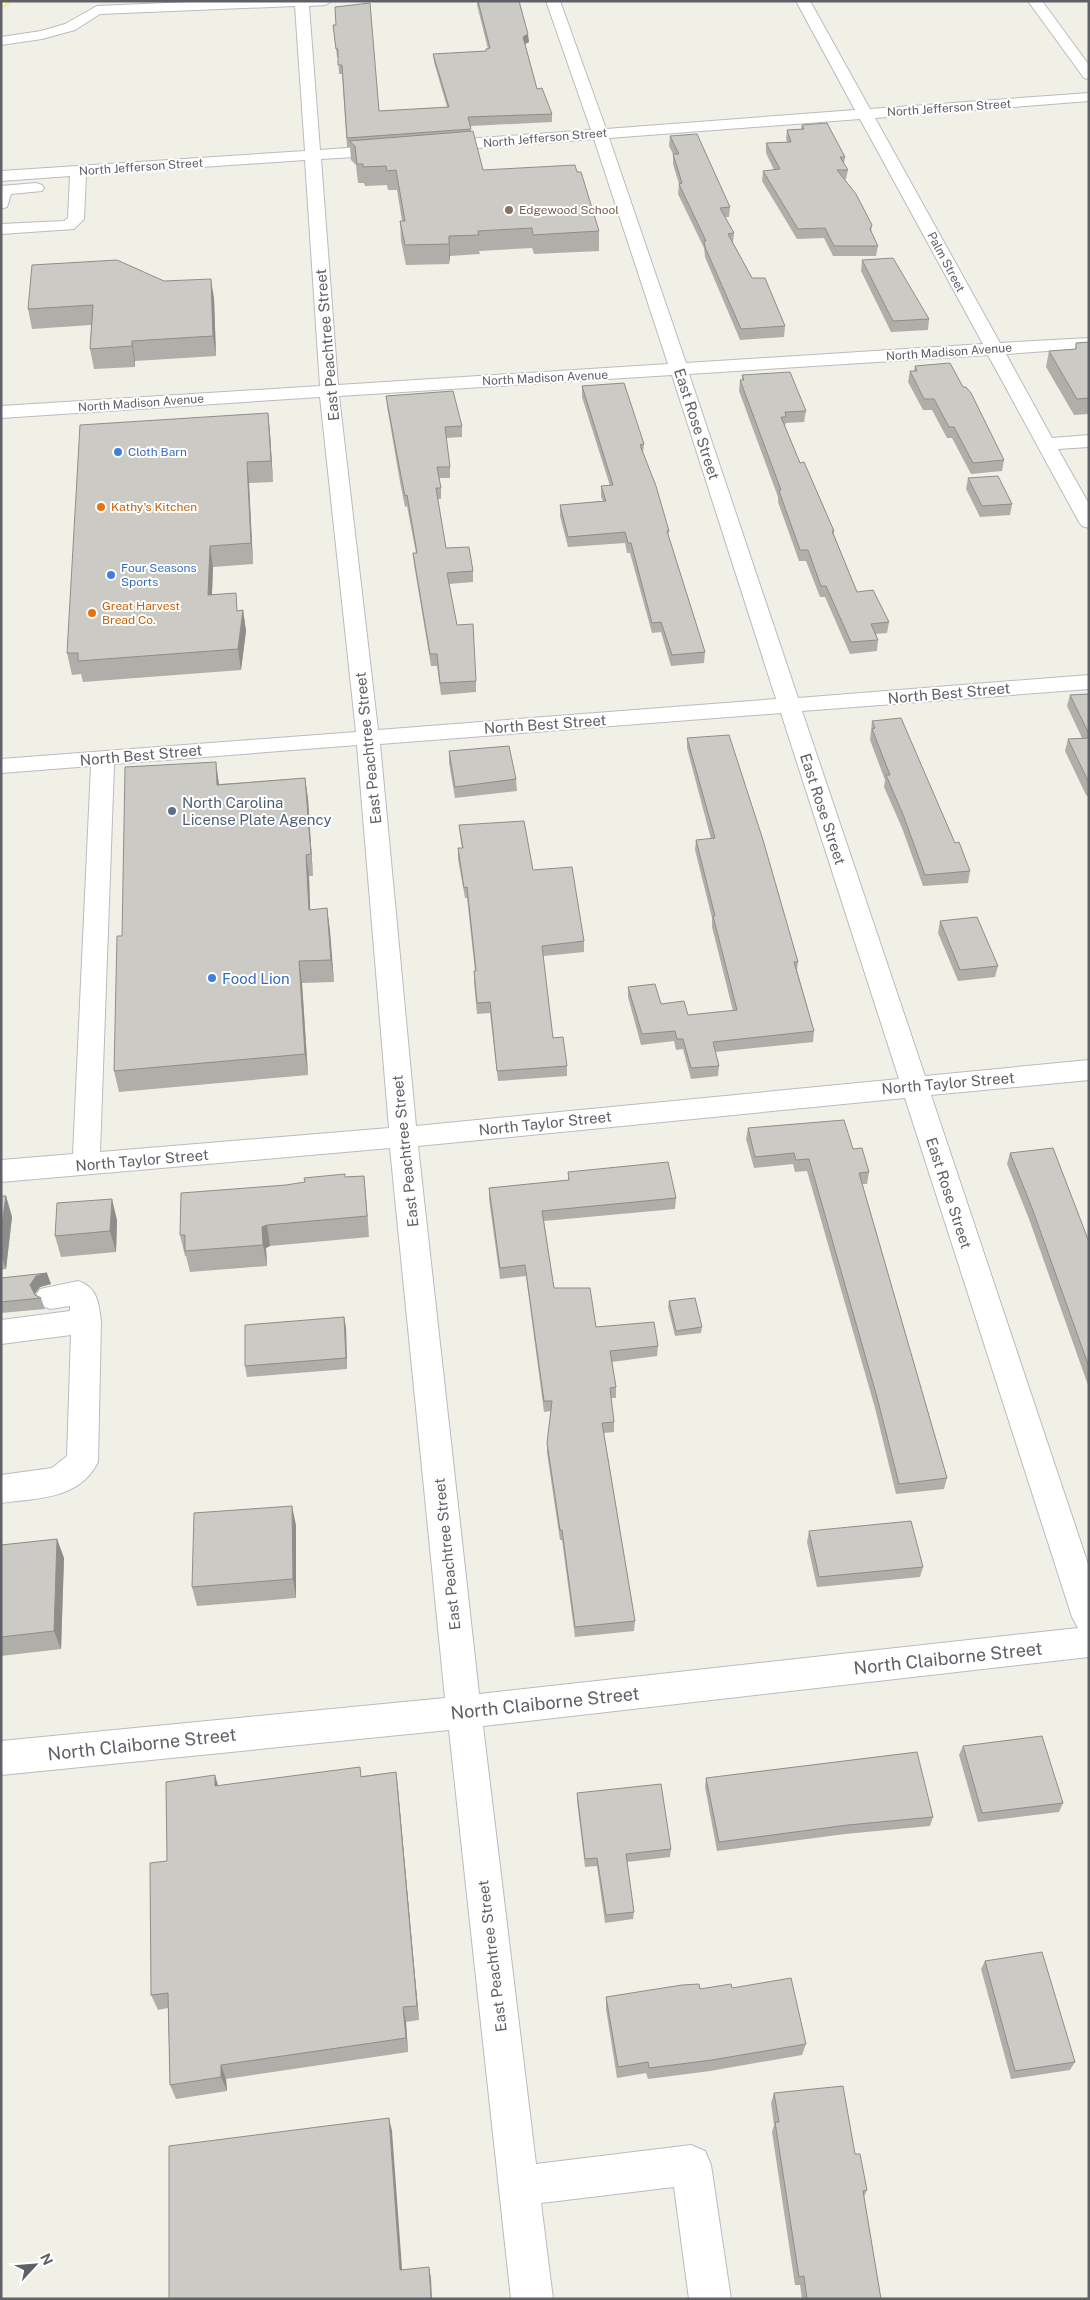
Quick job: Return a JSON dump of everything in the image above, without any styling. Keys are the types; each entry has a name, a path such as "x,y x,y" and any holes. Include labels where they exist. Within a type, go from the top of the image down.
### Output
{"street":[{"name":"East Rose Street","path":"553,1 600,133 679,370 1089,1617"},
{"name":"Palm Street","path":"803,1 1089,522"},
{"path":"1035,1 1089,75"},
{"path":"1,41 70,28 91,5 310,2"},
{"name":"East Peachtree Street","path":"310,2 313,156 329,391 368,737 403,1138 464,1712 532,2299"},
{"name":"North Jefferson Street","path":"422,148 1089,97"},
{"name":"North Jefferson Street","path":"20,182 402,149"},
{"path":"1,176 20,182"},
{"path":"1,229 68,226 76,218 78,178"},
{"path":"2,200 4,190 20,182"},
{"name":"North Madison Avenue","path":"1,412 1089,343"},
{"path":"1046,444 1089,442"},
{"name":"North Best Street","path":"1,766 1089,682"},
{"path":"86,1164 104,758"},
{"name":"North Taylor Street","path":"1,1172 403,1138 1089,1070"},
{"path":"1,1489 60,1481 82,1462 86,1321 84,1302 78,1294 50,1297"},
{"path":"1,1332 86,1321"},
{"name":"North Claiborne Street","path":"1,1758 464,1712 1089,1642"},
{"path":"519,2186 692,2165 710,2299"}],"building":[{"path":"478,1 519,1 528,34 523,37 537,89 542,88 552,114 468,117 471,129 347,138 342,65 338,65 338,49 336,49 333,25 336,25 335,7 370,3 379,111 449,107 433,54 486,51 486,49 490,48"},
{"path":"827,123 845,157 840,157 848,170 837,170 856,194 872,225 870,229 878,246 834,246 825,228 798,229 763,171 780,169 766,143 791,142 787,130 804,129 802,125"},
{"path":"473,131 483,170 575,165 577,172 581,172 599,231 533,235 532,228 478,231 479,235 449,236 449,244 405,245 400,221 405,221 396,170 387,171 386,166 363,167 363,164 357,164 355,146 349,141"},
{"path":"697,134 730,207 720,208 734,233 728,234 752,278 765,278 785,326 741,329 705,247 704,241 706,241 679,184 682,183 673,154 679,154 670,136"},
{"path":"893,258 929,319 893,321 862,260"},
{"path":"117,260 164,281 211,279 213,336 132,341 132,346 90,349 93,305 28,309 32,265"},
{"path":"1089,342 1089,398 1077,399 1049,351 1076,349 1076,343"},
{"path":"950,363 963,387 966,387 971,393 1004,460 973,463 954,427 949,427 934,399 924,399 910,371 917,371 915,366"},
{"path":"790,372 806,411 785,412 786,417 781,417 800,463 804,462 834,531 832,531 857,592 873,590 889,622 871,624 878,640 851,642 826,586 821,586 808,550 800,550 779,491 781,490 740,380 744,380 742,375"},
{"path":"624,383 644,444 640,445 656,486 669,531 667,531 705,652 672,655 661,622 652,623 631,543 628,543 625,532 568,537 560,505 606,501 601,486 613,485 582,386"},
{"path":"453,391 462,426 445,427 450,467 437,467 441,488 436,488 446,548 469,547 473,571 447,573 457,625 473,624 476,681 440,683 437,654 430,654 413,553 417,553 386,396"},
{"path":"268,413 271,461 247,462 251,543 210,546 208,595 236,593 237,611 243,610 238,649 78,661 78,653 67,653 80,425"},
{"path":"998,476 1012,504 982,506 968,478"},
{"path":"1089,694 1089,734 1070,695"},
{"path":"901,718 955,843 959,842 970,871 925,875 904,817 886,775 890,775 872,729 875,728 872,721"},
{"path":"729,735 763,840 798,962 794,962 814,1031 713,1042 719,1066 691,1068 683,1039 677,1039 675,1031 642,1034 628,987 655,984 661,1004 684,1001 688,1015 737,1010 696,840 715,838 687,738"},
{"path":"1089,738 1089,783 1068,739"},
{"path":"509,746 516,779 455,787 449,751"},
{"path":"216,762 217,785 305,778 311,854 306,855 309,910 327,908 331,960 299,961 305,1054 114,1071 117,936 122,936 125,767"},
{"path":"524,821 533,870 572,867 584,941 542,946 553,1038 563,1037 567,1066 497,1071 490,1002 477,1003 474,971 476,971 467,887 464,888 458,848 463,848 459,825"},
{"path":"977,917 998,966 960,970 940,921"},
{"path":"844,1120 853,1149 862,1148 869,1172 859,1173 947,1478 899,1484 877,1397 809,1159 796,1160 794,1153 755,1157 748,1128"},
{"path":"1053,1148 1089,1242 1089,1367 1032,1208 1010,1153"},
{"path":"668,1162 676,1198 542,1211 554,1288 590,1288 596,1327 654,1322 658,1346 610,1351 616,1387 610,1388 614,1422 602,1423 635,1621 575,1627 562,1530 560,1530 547,1443 552,1401 544,1401 525,1265 500,1268 489,1188 569,1180 568,1172"},
{"path":"345,1174 345,1177 364,1176 367,1216 267,1225 262,1227 263,1245 185,1251 185,1235 180,1235 181,1193 286,1185 305,1182 304,1178"},
{"path":"1,1196 6,1196 1,1231"},
{"path":"112,1199 110,1231 55,1236 57,1203"},
{"path":"47,1273 36,1276 30,1285 35,1295 41,1298 1,1302 1,1278"},
{"path":"695,1298 702,1327 676,1331 669,1301"},
{"path":"344,1317 346,1358 245,1366 245,1325"},
{"path":"292,1506 293,1579 192,1587 194,1513"},
{"path":"911,1521 923,1567 819,1577 809,1531"},
{"path":"57,1539 54,1631 1,1637 1,1545"},
{"path":"1042,1736 1063,1803 982,1813 963,1746"},
{"path":"917,1752 933,1817 848,1825 719,1842 706,1778"},
{"path":"360,1767 361,1777 396,1772 417,2006 403,2007 406,2038 221,2065 221,2077 170,2085 168,1993 151,1995 150,1863 167,1861 166,1782 215,1775 215,1786"},
{"path":"661,1784 671,1849 626,1854 634,1912 606,1915 597,1858 585,1859 577,1793"},
{"path":"1042,1952 1075,2062 1015,2071 985,1961"},
{"path":"791,1978 806,2044 712,2060 649,2068 648,2062 618,2067 606,1997 682,1985 699,1984 700,1989 731,1984 732,1988"},
{"path":"843,2086 855,2154 860,2154 867,2190 863,2191 881,2299 807,2299 804,2276 799,2277 775,2122 779,2122 774,2093"},
{"path":"389,2118 400,2270 429,2267 431,2299 169,2299 169,2146"}],"place":[{"name":"Edgewood School","path":"509,210"},
{"name":"Cloth Barn","path":"118,452"},
{"name":"Kathy's Kitchen","path":"101,507"},
{"name":"Four Seasons Sports","path":"111,575"},
{"name":"Great Harvest Bread Co.","path":"92,613"},
{"name":"North Carolina License Plate Agency","path":"172,811"},
{"name":"Food Lion","path":"212,978"}]}
